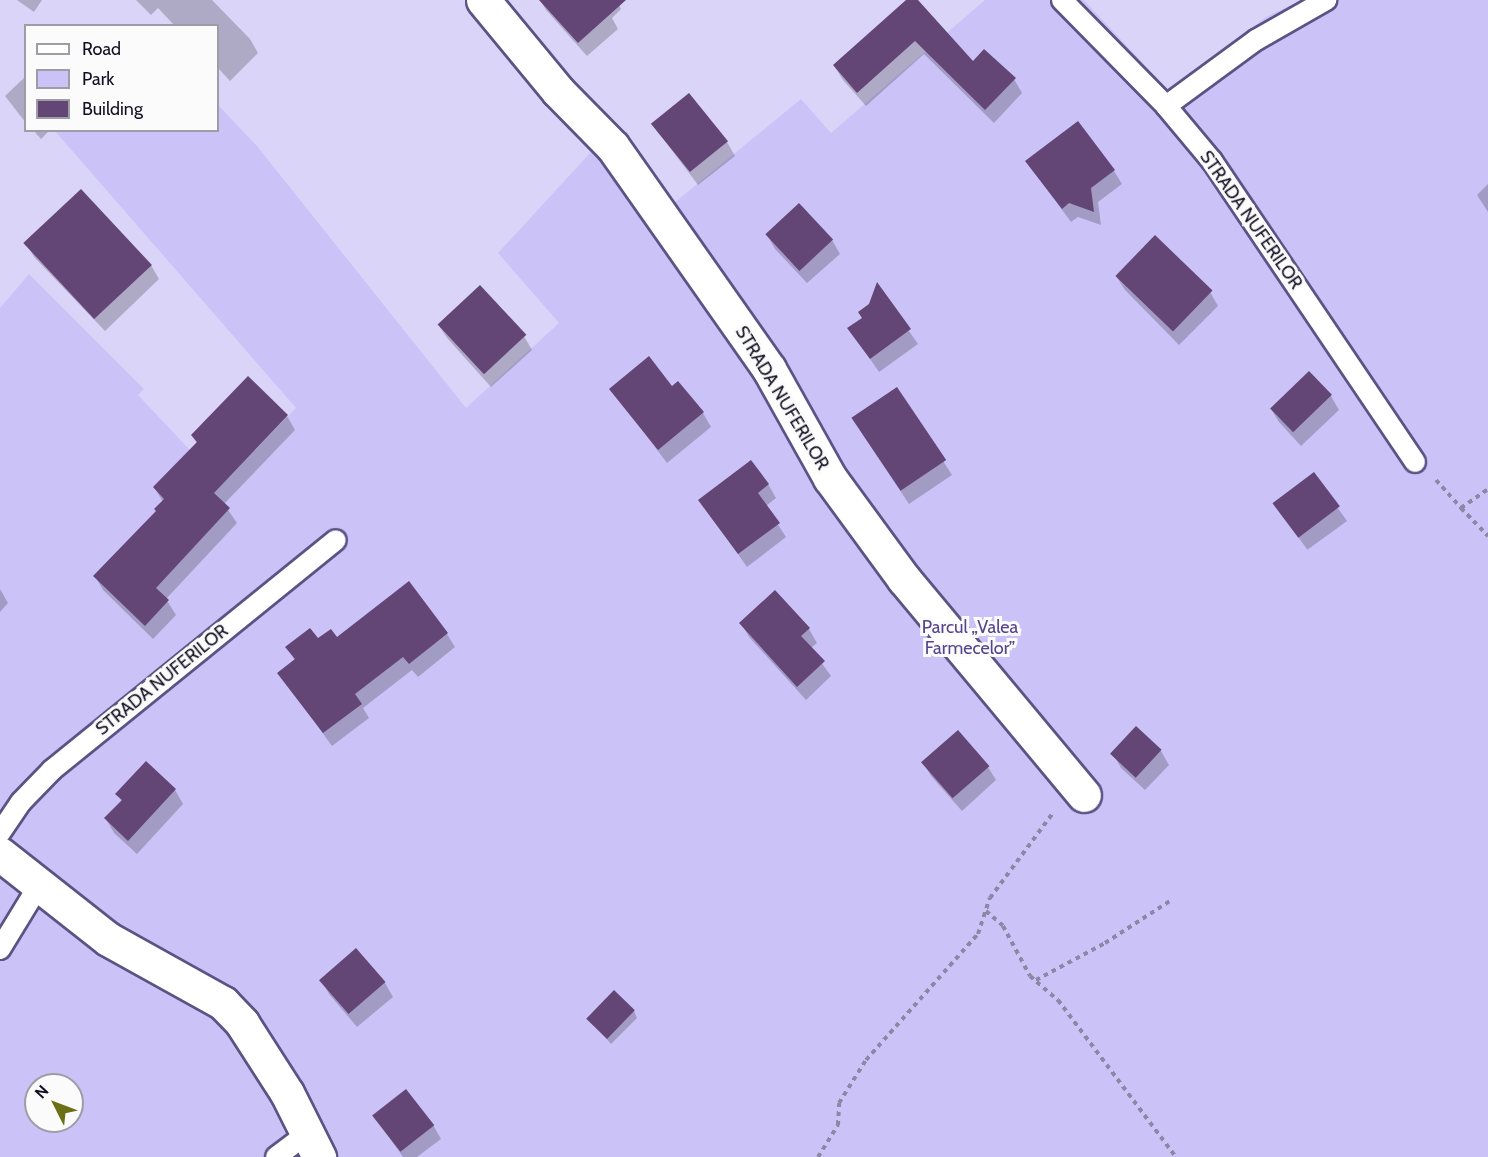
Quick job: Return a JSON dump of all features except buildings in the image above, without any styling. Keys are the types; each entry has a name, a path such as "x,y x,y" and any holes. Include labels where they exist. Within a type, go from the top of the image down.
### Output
{"street":[{"name":"STRADA NUFERILOR","path":"483,0 558,91 613,147 712,285 768,369 830,478 904,579 1076,786"},
{"path":"0,854 108,939 223,1004 242,1023 287,1093 314,1145"}],"lane":[{"name":"STRADA NUFERILOR","path":"1062,0 1167,106 1212,161 1252,217 1415,462"},
{"path":"1167,106 1256,40 1326,0"},
{"name":"STRADA NUFERILOR","path":"0,833 21,802 52,770 336,540"},
{"path":"0,949 39,885"},
{"path":"276,1157 314,1145"}],"path":[{"path":"1415,462 1488,536"},
{"path":"1461,508 1488,489"},
{"path":"818,1157 838,1125 839,1103 866,1060 978,934 990,898 1076,786"},
{"path":"1036,980 1096,948 1170,901"},
{"path":"986,911 1003,926 1036,980 1058,1000 1176,1157"}],"green space":[{"name":"Parcul „Valea Farmecelor”","path":"985,0 1084,0 1169,91 1266,17 1302,0 1488,0 1488,1157 0,1157 0,308 29,274 144,389 138,395 222,484 296,408 56,132 219,132 219,106 257,146 466,408 559,323 498,253 613,128 674,203 801,99 831,133"}]}
